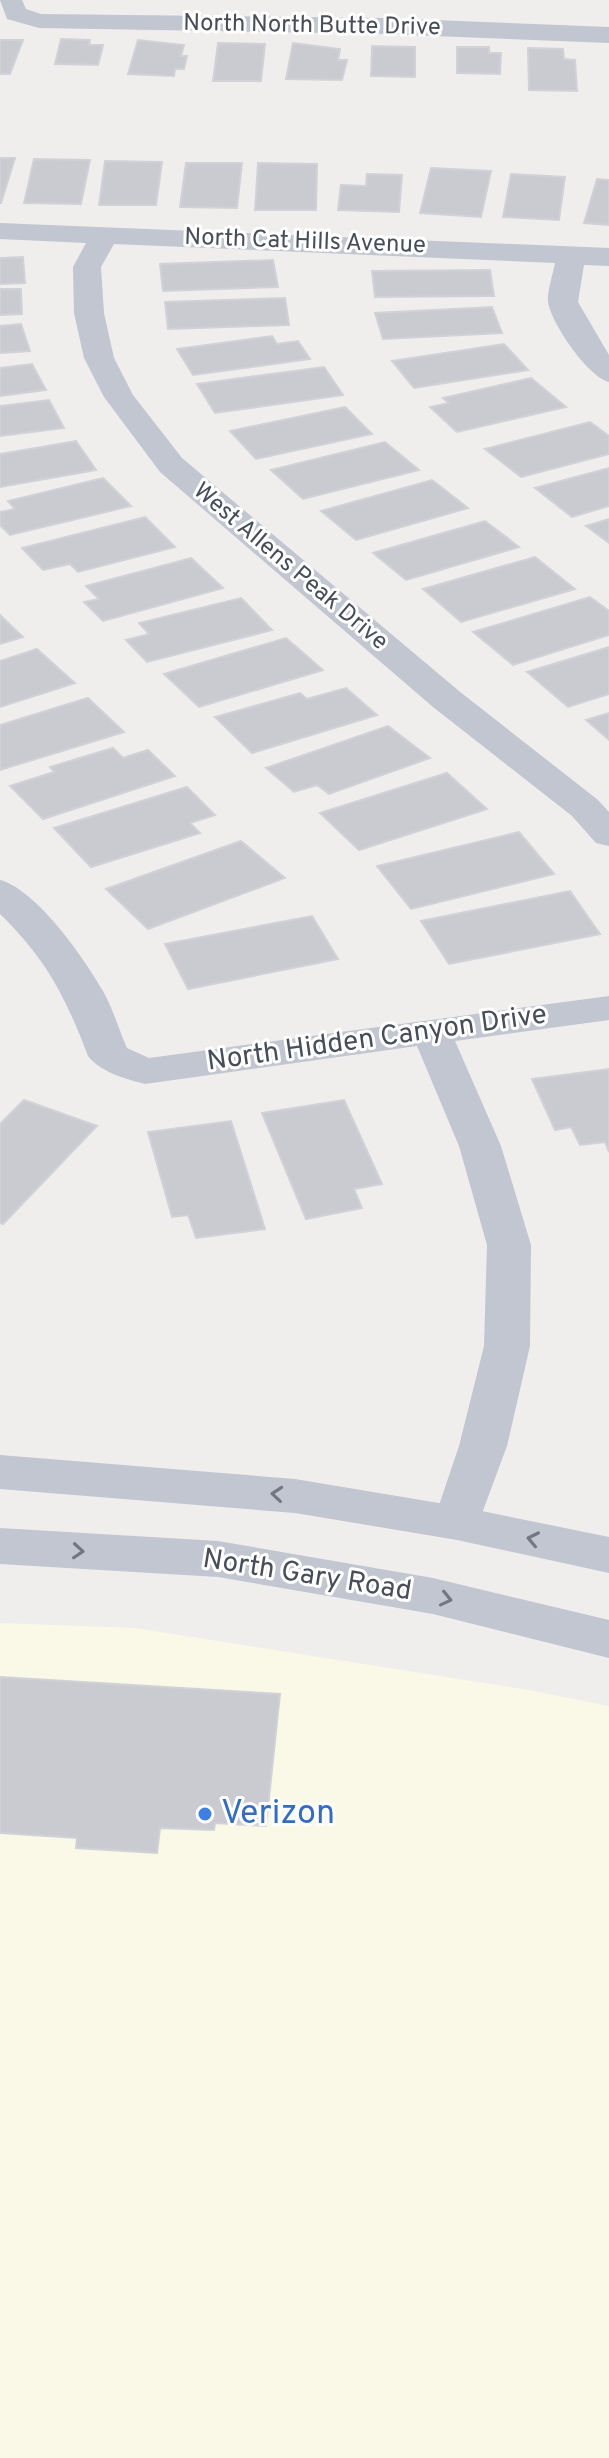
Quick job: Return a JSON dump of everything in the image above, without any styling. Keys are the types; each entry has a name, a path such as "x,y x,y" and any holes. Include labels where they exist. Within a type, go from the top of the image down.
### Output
{"street":[{"path":"383,26 387,0"},
{"name":"North North Butte Drive","path":"13,7 39,21 383,26 609,35"},
{"name":"North Cat Hills Avenue","path":"0,231 609,257"},
{"name":"West Allens Peak Drive","path":"106,234 87,267 89,313 99,358 119,397 171,465 360,628 585,808 609,835"},
{"path":"571,254 563,302 589,352 609,373"},
{"name":"North Hidden Canyon Drive","path":"0,892 42,933 84,993 109,1056 145,1071 609,1008"},
{"path":"430,1030 480,1146 509,1245 507,1346 483,1446 457,1523"},
{"path":"0,1472 295,1496 457,1523 609,1555"},
{"name":"North Gary Road","path":"0,1546 218,1559 433,1596 609,1639"}],"shaded area":[{"path":"0,1623 135,1628 529,1690 609,1706 609,2458 0,2458"}],"building":[{"path":"61,39 90,40 89,45 103,45 98,65 55,64"},
{"path":"0,40 23,40 10,74 0,74"},
{"path":"138,40 184,45 181,56 187,56 184,69 175,69 174,76 128,74"},
{"path":"218,43 265,44 261,81 213,81"},
{"path":"293,43 340,49 338,60 347,60 342,80 286,79"},
{"path":"372,46 415,47 415,77 371,76"},
{"path":"457,47 489,47 489,53 501,53 500,74 457,73"},
{"path":"528,48 563,49 564,59 575,60 577,91 529,90"},
{"path":"0,158 15,158 1,203 0,203"},
{"path":"34,159 90,160 81,204 24,203"},
{"path":"105,161 162,162 156,205 99,205"},
{"path":"186,163 242,163 237,208 180,207"},
{"path":"258,163 317,164 316,210 255,210"},
{"path":"431,168 491,171 481,217 420,213"},
{"path":"367,174 402,175 399,212 338,210 341,185 366,186"},
{"path":"511,174 565,177 559,220 503,217"},
{"path":"597,179 609,180 609,225 584,223"},
{"path":"23,257 25,283 0,284 0,258"},
{"path":"273,260 278,287 163,291 160,264"},
{"path":"490,270 494,296 375,297 372,271"},
{"path":"0,289 21,289 22,314 0,315"},
{"path":"285,298 289,325 168,329 165,302"},
{"path":"492,307 502,333 383,339 375,313"},
{"path":"21,324 30,351 0,353 0,326"},
{"path":"272,336 277,344 298,341 310,359 193,375 177,349"},
{"path":"504,344 528,370 414,388 392,361"},
{"path":"32,364 46,390 0,396 0,368"},
{"path":"324,367 343,395 215,413 197,384"},
{"path":"531,378 566,407 457,432 430,407 449,403 443,398"},
{"path":"49,400 64,428 0,436 0,406"},
{"path":"345,407 372,434 256,459 230,431"},
{"path":"590,422 609,436 609,454 521,477 485,449"},
{"path":"76,441 96,470 0,487 0,454"},
{"path":"385,442 419,470 303,499 271,470"},
{"path":"609,468 609,506 572,517 535,488"},
{"path":"103,478 131,506 10,535 0,525 0,512 15,509 8,501"},
{"path":"432,480 468,508 356,540 321,511"},
{"path":"145,517 175,547 78,572 70,564 43,570 22,548"},
{"path":"609,519 609,543 586,526"},
{"path":"485,521 519,547 406,580 373,553"},
{"path":"535,557 575,589 461,622 423,589"},
{"path":"191,558 223,588 103,621 84,602 99,599 86,586"},
{"path":"590,597 609,611 609,635 513,665 473,632"},
{"path":"241,598 272,630 147,662 126,640 149,634 139,623"},
{"path":"0,615 23,637 0,644"},
{"path":"286,638 323,670 199,707 164,674"},
{"path":"609,647 609,694 568,707 527,672"},
{"path":"37,649 75,683 0,707 0,661"},
{"path":"346,688 377,715 252,753 215,717 300,693 307,699"},
{"path":"88,698 124,732 0,770 0,725"},
{"path":"609,713 609,740 586,720"},
{"path":"388,726 430,758 329,794 317,785 294,792 266,768"},
{"path":"113,748 123,758 148,750 175,776 43,819 10,786 54,772 50,767"},
{"path":"447,773 487,809 359,850 320,813"},
{"path":"187,787 215,815 190,823 200,833 91,867 54,828"},
{"path":"519,832 554,874 411,909 377,866"},
{"path":"241,841 285,878 148,929 106,889"},
{"path":"570,891 600,934 449,964 421,921"},
{"path":"312,916 338,959 188,989 165,944"},
{"path":"609,1069 609,1152 605,1142 580,1145 571,1127 555,1130 532,1079"},
{"path":"24,1100 97,1126 3,1224 0,1223 0,1124"},
{"path":"344,1100 382,1184 354,1189 362,1208 306,1219 262,1113"},
{"path":"231,1121 265,1229 196,1238 188,1215 172,1217 148,1132"},
{"path":"0,1677 280,1694 266,1826 215,1823 214,1830 160,1828 157,1853 76,1848 77,1838 0,1833"}],"place":[{"name":"Verizon","path":"205,1814"}]}
